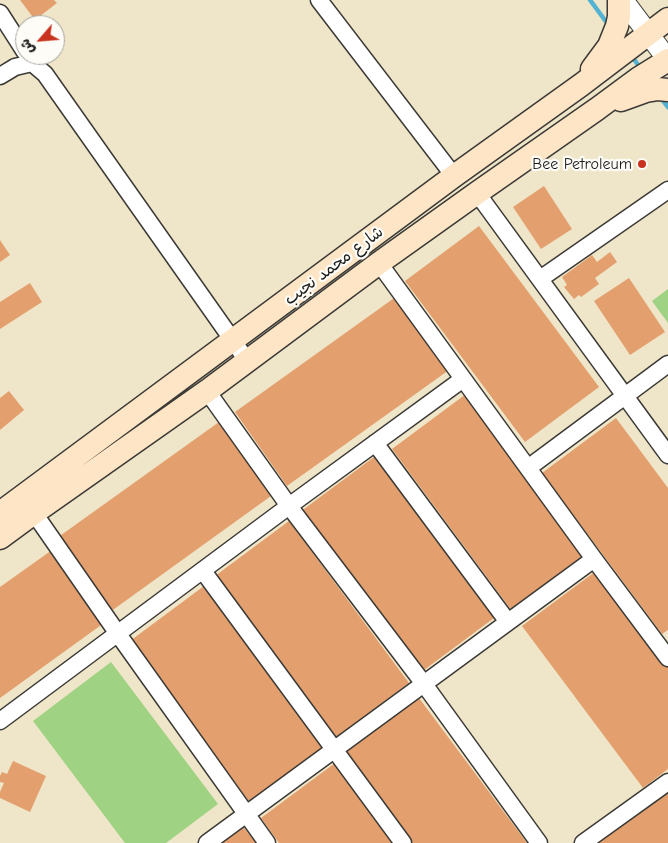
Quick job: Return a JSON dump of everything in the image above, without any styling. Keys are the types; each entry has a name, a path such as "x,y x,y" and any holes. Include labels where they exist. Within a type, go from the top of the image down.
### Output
{"main road":[{"path":"581,85 609,46 619,18 621,0"},
{"name":"شارع محمد نجيب","path":"0,513 454,176 661,29"},
{"name":"شارع محمد نجيب","path":"0,538 248,362 379,263 476,193 639,78 668,60"},
{"path":"597,109 646,91 668,90"}],"street":[{"path":"319,0 454,176"},
{"path":"621,0 661,29"},
{"path":"638,0 661,29 668,60"},
{"path":"0,13 15,37"},
{"path":"0,76 18,65"},
{"path":"37,65 45,74 248,362"},
{"path":"540,279 668,190"},
{"path":"476,193 668,455"},
{"path":"379,263 594,559 665,649"},
{"path":"528,468 668,364"},
{"path":"0,721 463,379"},
{"path":"207,391 289,506 424,684 539,843"},
{"path":"375,443 508,622"},
{"path":"34,513 267,843"},
{"path":"207,843 594,559"},
{"path":"203,571 402,843"},
{"path":"583,843 668,782"}],"green space":[{"path":"668,289 668,323 652,301"},
{"path":"111,662 218,804 166,843 125,843 33,721"}],"building":[{"path":"20,0 54,0 57,3 41,15 31,15"},
{"path":"544,186 572,229 541,249 513,207"},
{"path":"479,226 599,387 525,442 405,281"},
{"path":"0,240 10,255 0,262"},
{"path":"610,252 617,262 595,278 599,284 581,297 579,295 574,299 564,287 567,285 562,277 592,255 597,262"},
{"path":"629,278 665,332 630,355 594,301"},
{"path":"30,283 42,302 0,329 0,302"},
{"path":"397,296 449,370 287,486 235,412"},
{"path":"9,391 24,410 0,430 0,398"},
{"path":"466,394 586,556 512,611 392,449"},
{"path":"616,418 668,488 668,630 662,634 542,473"},
{"path":"219,422 271,496 110,612 57,538"},
{"path":"374,457 494,618 420,673 300,512"},
{"path":"289,521 409,683 335,738 215,576"},
{"path":"52,550 104,623 0,698 0,587"},
{"path":"596,571 668,667 668,769 643,788 522,626"},
{"path":"204,586 324,748 250,803 130,641"},
{"path":"419,698 527,843 412,843 345,753"},
{"path":"13,761 46,776 30,812 0,798 0,792 4,783 0,782 0,776 2,772 7,774"},
{"path":"335,763 394,843 279,843 261,818"},
{"path":"668,789 668,843 592,843"},
{"path":"241,824 256,843 216,843"}],"waterway":[{"path":"590,0 610,27"},
{"path":"631,55 641,69"},
{"path":"661,98 668,107"}],"place":[{"name":"Bee Petroleum","path":"642,164"}]}
